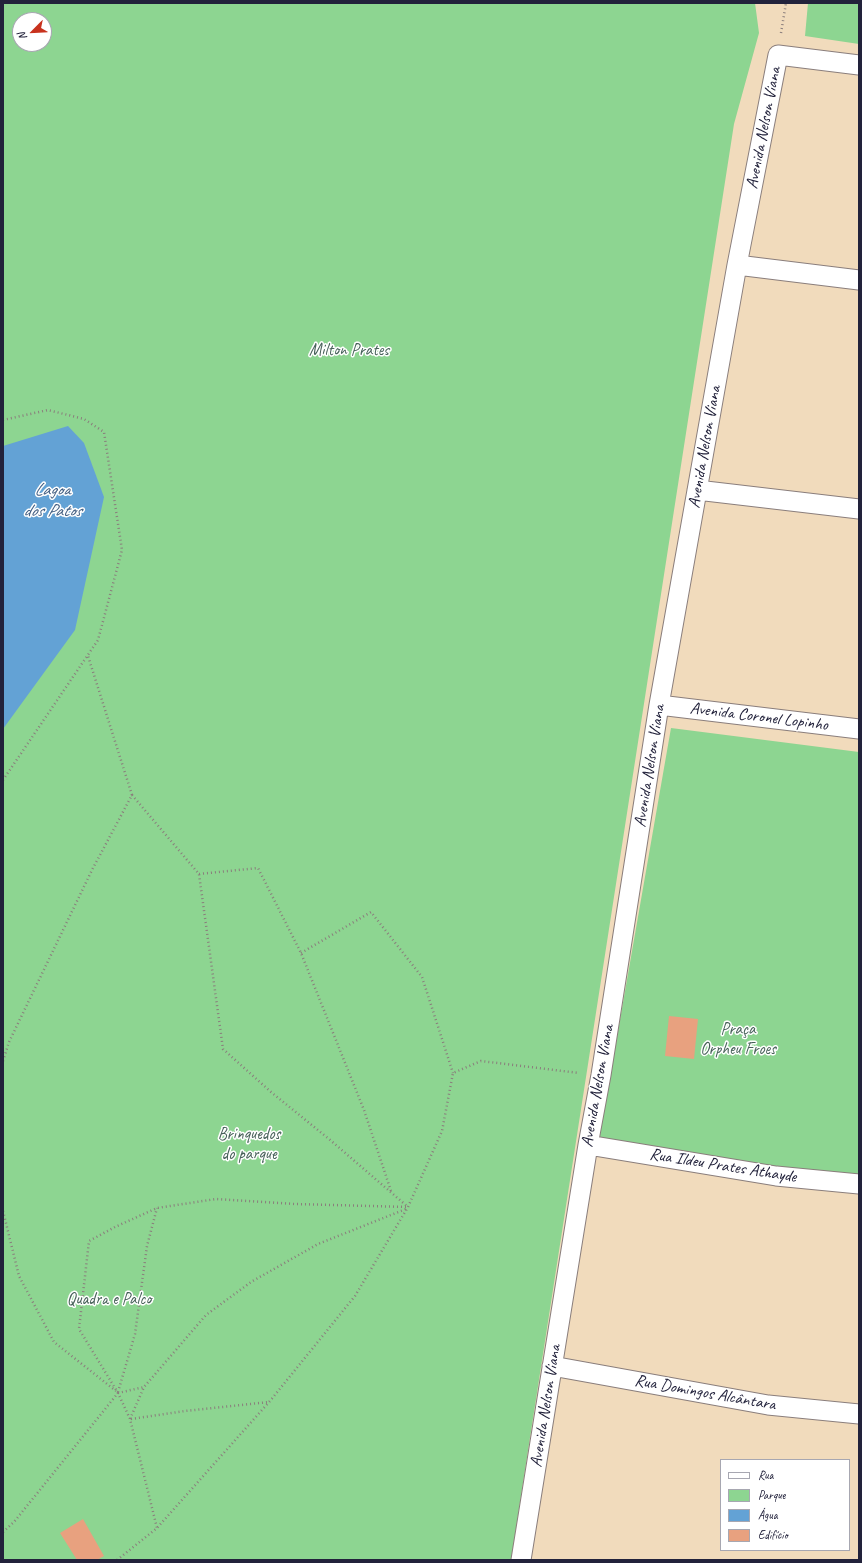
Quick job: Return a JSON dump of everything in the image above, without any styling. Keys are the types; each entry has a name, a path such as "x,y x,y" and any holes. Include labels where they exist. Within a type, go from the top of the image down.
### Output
{"street":[{"name":"Avenida Nelson Viana","path":"521,1560 588,1145 601,1075 659,705 737,265 778,55 859,65"},
{"path":"737,265 859,280"},
{"path":"697,490 859,508"},
{"name":"Avenida Coronel Lopinho","path":"659,705 859,729"},
{"name":"Rua Ildeu Prates Athayde","path":"588,1145 776,1176 859,1184"},
{"name":"Rua Domingos Alcântara","path":"552,1366 768,1405 859,1414"}],"path":[{"path":"778,55 786,3"},
{"path":"3,420 48,410 84,419 104,432 122,550 98,640 3,780"},
{"path":"88,656 132,795 199,874 224,1049 271,1092 391,1191 408,1207"},
{"path":"3,1061 9,1042 92,870 132,795"},
{"path":"199,874 258,868 301,953 364,1110 391,1191"},
{"path":"117,1560 157,1528 270,1401 356,1296 408,1207 442,1131 453,1073 422,977 371,912 301,953"},
{"path":"453,1073 481,1060 601,1075"},
{"path":"157,1528 130,1419 118,1393 79,1329 89,1241 157,1208 216,1199 366,1207 408,1207"},
{"path":"130,1419 144,1387 206,1315 251,1282 318,1244 408,1207"},
{"path":"3,1532 14,1522 118,1393 135,1334 147,1246 157,1208"},
{"path":"3,1211 19,1276 54,1342 118,1393"},
{"path":"118,1393 144,1387"},
{"path":"130,1419 270,1401"}],"green space":[{"name":"Milton Prates","path":"3,3 755,3 759,33 734,124 511,1560 3,1560"},
{"path":"808,3 859,3 859,44 805,36"},
{"name":"Praça Orpheu Froes","path":"671,728 859,752 859,1175 779,1169 599,1140"}],"water":[{"name":"Lagoa dos Patos","path":"68,426 84,443 104,497 75,630 3,729 3,446"}],"building":[{"path":"669,1016 698,1019 694,1059 665,1056"},
{"path":"83,1519 104,1556 97,1560 77,1560 60,1533"}],"park label":[{"name":"Brinquedos do parque","path":"249,1145"},
{"name":"Quadra e Palco","path":"109,1300"}]}
